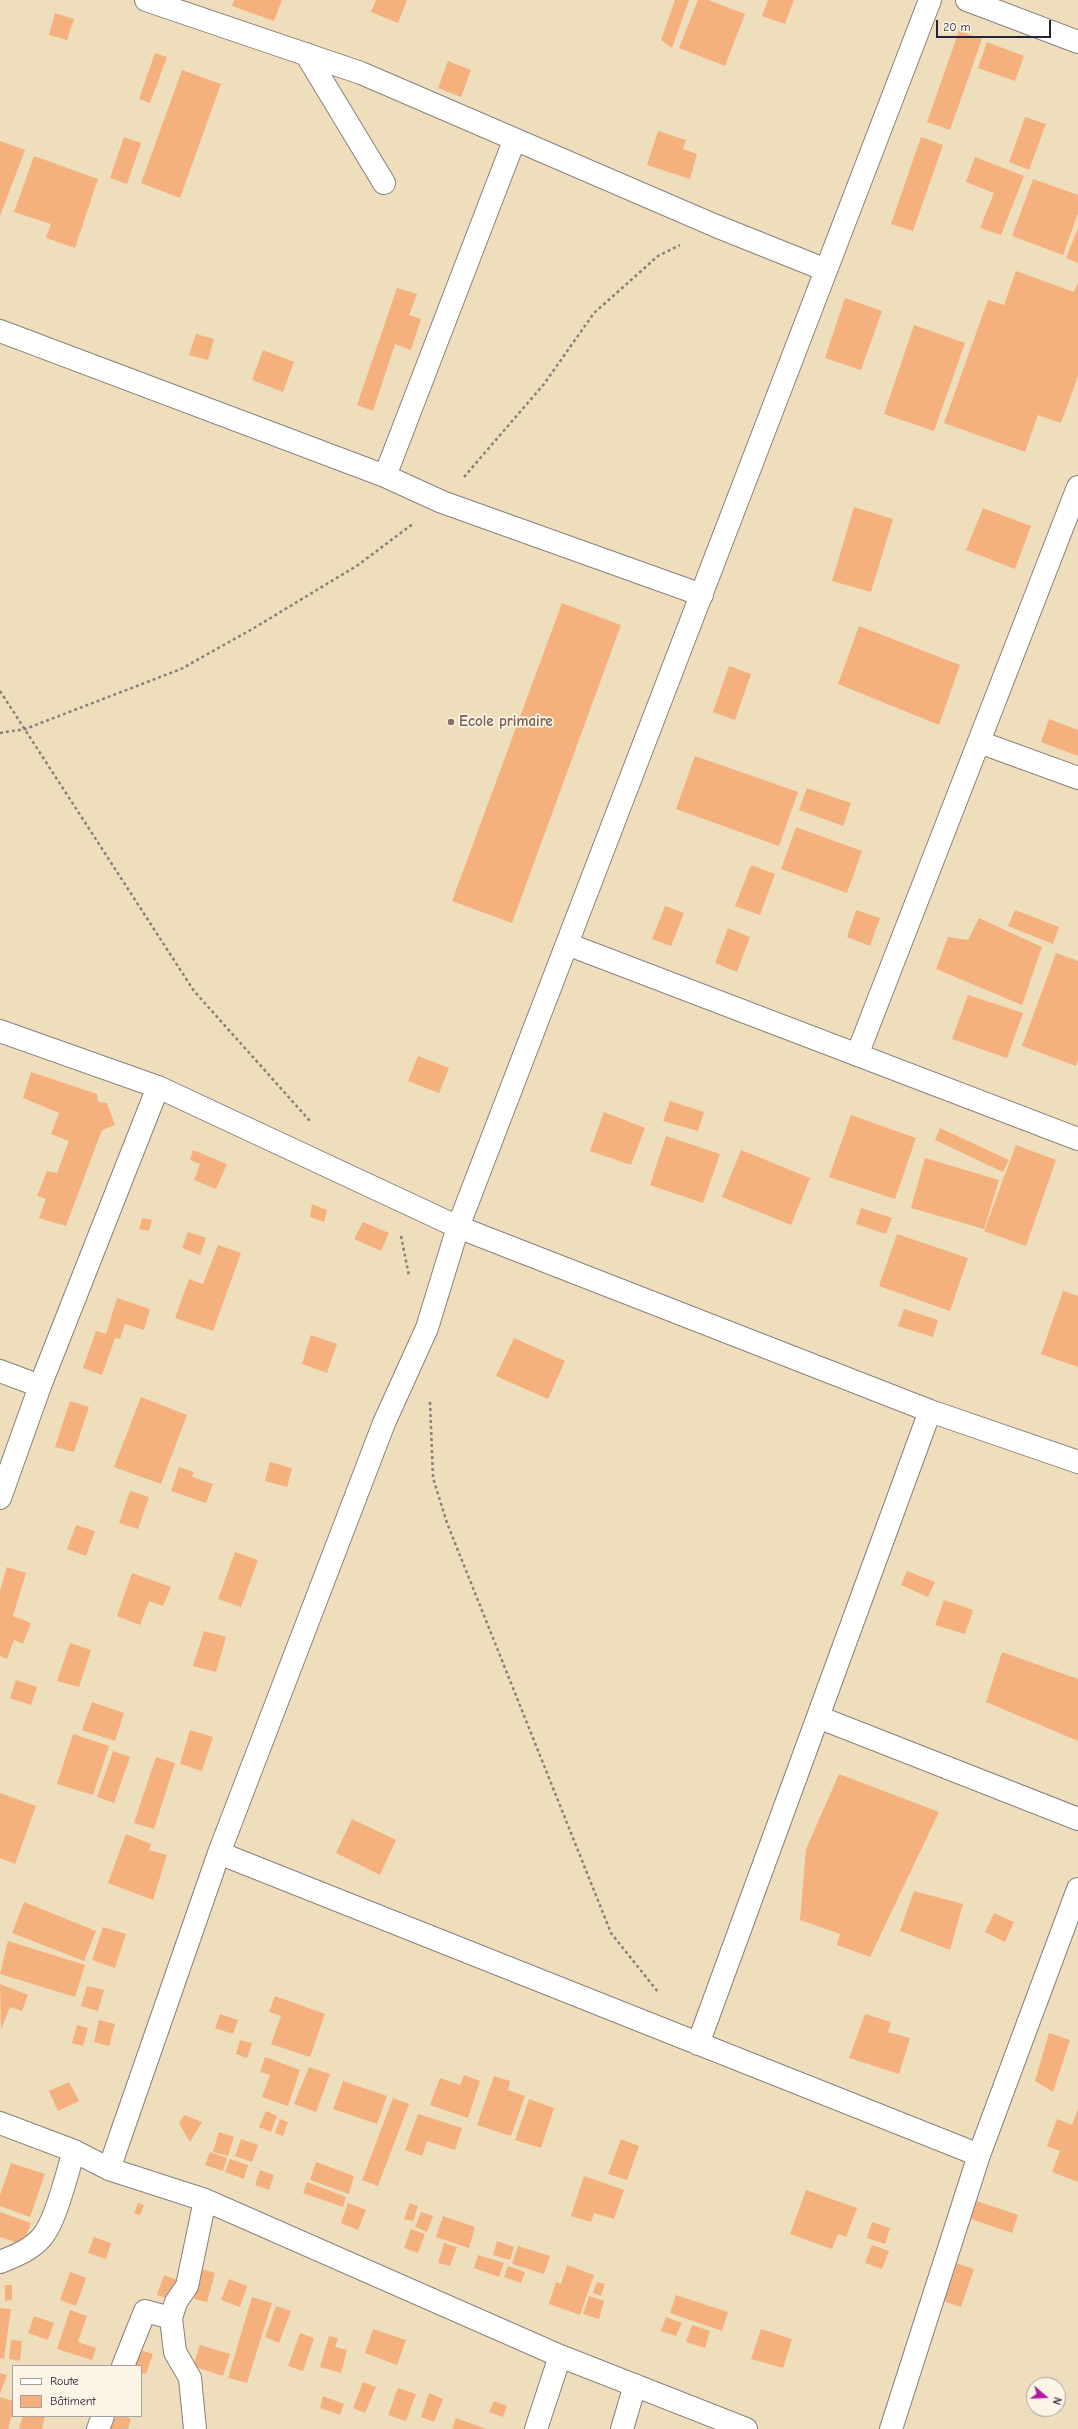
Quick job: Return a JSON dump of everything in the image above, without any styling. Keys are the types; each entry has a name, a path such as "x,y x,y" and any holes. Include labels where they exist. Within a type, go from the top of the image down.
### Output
{"street":[{"path":"146,0 361,74 514,141 716,226 826,270"},
{"path":"109,2169 219,1853 384,1423 427,1328 458,1227 930,0"},
{"path":"967,0 1078,42"},
{"path":"306,54 384,183"},
{"path":"385,476 514,141"},
{"path":"0,332 385,476 442,502 702,595"},
{"path":"857,1055 1078,486"},
{"path":"979,742 1078,778"},
{"path":"567,944 1078,1139"},
{"path":"0,1031 158,1087 458,1227 930,1411 1078,1462"},
{"path":"0,1498 40,1386 158,1087"},
{"path":"0,1372 40,1386"},
{"path":"698,2044 930,1411"},
{"path":"818,1717 1078,1819"},
{"path":"219,1853 979,2155"},
{"path":"891,2429 979,2155 1078,1889"},
{"path":"0,2123 74,2150 109,2169 205,2200 560,2356 746,2429"},
{"path":"0,2262 24,2252 42,2237 50,2224 74,2150"},
{"path":"194,2429 190,2378 175,2352 171,2318 176,2302 187,2286 205,2200"},
{"path":"123,2365 145,2311 171,2318"},
{"path":"536,2429 560,2356"},
{"path":"622,2429 634,2385"},
{"path":"98,2429 103,2417"}],"path":[{"path":"0,733 25,729 181,669 254,628 358,565 442,502 544,384 594,313 658,256 716,226"},
{"path":"0,691 194,991 314,1126"},
{"path":"400,1230 410,1278"},
{"path":"430,1399 433,1478 447,1523 611,1933 659,1994"}],"building":[{"path":"234,0 282,0 274,21 232,6"},
{"path":"376,0 407,0 398,23 371,12"},
{"path":"675,0 689,0 672,48 661,40"},
{"path":"698,0 708,0 745,14 725,66 679,48"},
{"path":"768,0 794,0 785,24 762,16"},
{"path":"55,13 74,19 67,40 49,35"},
{"path":"959,31 982,39 950,130 927,122"},
{"path":"987,42 1024,56 1015,81 978,68"},
{"path":"155,53 167,57 150,103 139,99"},
{"path":"448,61 471,70 461,97 438,88"},
{"path":"182,70 221,84 180,198 141,183"},
{"path":"1025,117 1046,124 1029,170 1009,162"},
{"path":"658,131 686,140 683,149 697,154 690,179 647,165"},
{"path":"124,137 141,143 127,184 110,178"},
{"path":"921,137 943,145 913,231 891,224"},
{"path":"0,141 25,150 0,216"},
{"path":"34,156 98,179 75,248 46,238 51,224 14,212"},
{"path":"975,157 1024,176 1001,235 980,228 994,193 966,182"},
{"path":"1033,179 1078,195 1078,213 1063,255 1012,236"},
{"path":"1078,228 1078,263 1066,258"},
{"path":"1016,271 1074,292 1078,282 1078,376 1061,423 1038,415 1025,452 944,423 988,300 1004,305"},
{"path":"397,288 417,294 409,315 421,319 411,350 395,344 373,411 357,405"},
{"path":"845,298 882,311 861,370 825,358"},
{"path":"914,325 965,343 934,431 884,414"},
{"path":"196,334 214,339 208,360 189,355"},
{"path":"263,350 294,362 283,392 252,380"},
{"path":"854,507 893,519 871,592 832,581"},
{"path":"983,508 1031,526 1015,569 966,550"},
{"path":"562,603 621,625 512,923 452,901"},
{"path":"859,626 960,665 939,725 838,684"},
{"path":"729,666 751,674 735,720 713,712"},
{"path":"1049,719 1078,730 1078,756 1041,742"},
{"path":"695,756 798,792 779,846 676,809"},
{"path":"807,788 851,803 843,826 799,810"},
{"path":"796,827 862,851 847,893 781,869"},
{"path":"751,865 775,874 760,915 735,906"},
{"path":"665,906 684,913 671,946 652,939"},
{"path":"856,910 880,918 870,946 847,937"},
{"path":"1015,910 1059,927 1053,944 1008,926"},
{"path":"979,918 1042,947 1022,1005 936,969 948,937 968,940"},
{"path":"728,928 750,937 737,972 715,963"},
{"path":"1056,953 1078,961 1078,1060 1076,1066 1022,1046"},
{"path":"968,995 1023,1013 1007,1058 952,1039"},
{"path":"418,1056 449,1068 439,1093 408,1081"},
{"path":"31,1072 97,1094 98,1102 107,1103 115,1125 102,1130 66,1226 39,1218 46,1199 37,1196 47,1171 57,1173 69,1141 51,1134 59,1113 23,1098"},
{"path":"670,1101 704,1112 698,1131 663,1121"},
{"path":"604,1112 645,1128 631,1165 590,1151"},
{"path":"851,1115 916,1138 895,1199 829,1177"},
{"path":"940,1128 1009,1160 1003,1172 935,1140"},
{"path":"666,1136 720,1154 703,1203 650,1185"},
{"path":"1016,1145 1056,1160 1026,1246 984,1231"},
{"path":"193,1150 227,1164 216,1189 194,1180 200,1164 190,1160"},
{"path":"741,1150 810,1178 791,1225 722,1197"},
{"path":"925,1158 999,1180 984,1229 911,1208"},
{"path":"312,1204 327,1210 324,1222 310,1217"},
{"path":"861,1208 892,1218 886,1234 856,1224"},
{"path":"142,1218 152,1220 149,1231 139,1229"},
{"path":"363,1222 389,1233 381,1251 354,1239"},
{"path":"188,1232 206,1238 200,1255 182,1248"},
{"path":"897,1234 968,1258 950,1311 879,1286"},
{"path":"218,1245 241,1253 213,1331 175,1318 189,1279 203,1284"},
{"path":"1063,1291 1078,1296 1078,1367 1041,1354"},
{"path":"117,1298 150,1309 144,1330 125,1324 120,1339 115,1338 102,1375 83,1368 96,1331 106,1334"},
{"path":"904,1309 938,1320 933,1337 898,1326"},
{"path":"311,1335 337,1344 327,1373 302,1364"},
{"path":"514,1338 565,1361 548,1399 496,1376"},
{"path":"141,1397 187,1415 161,1484 114,1467"},
{"path":"70,1401 89,1407 74,1452 55,1447"},
{"path":"270,1462 292,1468 287,1487 265,1481"},
{"path":"179,1467 194,1472 192,1477 213,1484 206,1503 171,1491"},
{"path":"130,1491 149,1497 138,1529 119,1523"},
{"path":"76,1525 95,1531 86,1556 67,1549"},
{"path":"235,1552 258,1560 241,1607 218,1599"},
{"path":"7,1567 26,1573 13,1616 31,1623 23,1644 14,1640 7,1659 0,1656 0,1591"},
{"path":"907,1571 935,1582 928,1597 901,1585"},
{"path":"132,1573 171,1587 163,1606 149,1601 140,1625 117,1616"},
{"path":"944,1600 973,1610 965,1634 935,1625"},
{"path":"204,1631 226,1637 216,1672 193,1666"},
{"path":"70,1643 91,1650 79,1687 57,1681"},
{"path":"1002,1652 1078,1679 1078,1741 986,1702"},
{"path":"16,1680 37,1687 31,1705 10,1698"},
{"path":"92,1702 124,1713 115,1741 82,1730"},
{"path":"190,1730 213,1737 202,1771 180,1764"},
{"path":"73,1734 109,1746 93,1795 57,1784"},
{"path":"113,1751 130,1757 114,1803 97,1797"},
{"path":"156,1757 175,1763 154,1829 134,1823"},
{"path":"839,1774 939,1812 870,1957 837,1945 840,1934 800,1920 806,1849"},
{"path":"0,1793 36,1806 15,1864 0,1858"},
{"path":"352,1819 396,1840 380,1875 336,1853"},
{"path":"126,1834 151,1844 149,1850 167,1855 153,1900 108,1883"},
{"path":"914,1891 963,1904 950,1950 900,1931"},
{"path":"24,1902 96,1931 84,1961 12,1933"},
{"path":"994,1913 1014,1922 1005,1942 985,1932"},
{"path":"103,1927 126,1934 115,1968 92,1960"},
{"path":"8,1941 85,1965 75,1997 0,1974"},
{"path":"0,1984 28,1995 22,2011 10,2007 1,2029"},
{"path":"87,1986 104,1990 98,2011 81,2006"},
{"path":"275,1996 325,2014 310,2057 271,2044 281,2016 269,2012"},
{"path":"220,2014 238,2020 233,2034 215,2028"},
{"path":"865,2014 891,2022 888,2032 910,2038 899,2074 849,2058"},
{"path":"99,2020 115,2024 109,2046 94,2042"},
{"path":"77,2025 88,2028 83,2046 72,2043"},
{"path":"1049,2033 1070,2040 1053,2092 1035,2081"},
{"path":"240,2040 252,2043 247,2058 236,2054"},
{"path":"265,2057 300,2070 288,2106 262,2097 270,2075 260,2072"},
{"path":"309,2067 330,2074 316,2112 294,2104"},
{"path":"464,2075 480,2081 468,2118 430,2105 440,2078 460,2085"},
{"path":"494,2076 510,2081 508,2090 525,2096 511,2136 477,2125"},
{"path":"343,2081 387,2096 377,2124 333,2109"},
{"path":"69,2082 79,2101 58,2111 49,2091"},
{"path":"393,2098 409,2104 378,2186 362,2180"},
{"path":"529,2099 554,2108 541,2148 515,2140"},
{"path":"1078,2109 1078,2182 1052,2172 1060,2151 1047,2146 1057,2119 1072,2125"},
{"path":"266,2111 277,2116 271,2132 259,2127"},
{"path":"418,2114 462,2128 455,2150 427,2141 422,2156 405,2150"},
{"path":"184,2115 202,2122 190,2142 179,2123"},
{"path":"280,2119 288,2122 283,2136 275,2133"},
{"path":"219,2132 234,2137 228,2156 213,2152"},
{"path":"241,2139 258,2145 252,2162 235,2156"},
{"path":"621,2139 639,2146 627,2180 608,2174"},
{"path":"210,2152 227,2158 223,2171 205,2165"},
{"path":"230,2159 248,2165 244,2179 225,2172"},
{"path":"316,2162 354,2176 349,2194 310,2180"},
{"path":"11,2163 45,2174 30,2217 0,2206 0,2195"},
{"path":"260,2170 274,2175 269,2190 255,2185"},
{"path":"584,2176 624,2190 614,2219 594,2213 591,2222 571,2216"},
{"path":"307,2182 346,2197 343,2207 303,2193"},
{"path":"806,2190 857,2208 846,2237 838,2234 832,2249 790,2234"},
{"path":"974,2200 1018,2215 1012,2233 968,2218"},
{"path":"138,2203 144,2205 140,2215 134,2213"},
{"path":"348,2203 366,2210 358,2230 341,2223"},
{"path":"410,2203 418,2206 413,2221 404,2219"},
{"path":"0,2212 31,2223 23,2245 0,2237"},
{"path":"421,2212 433,2216 427,2232 415,2227"},
{"path":"443,2216 475,2227 469,2248 436,2237"},
{"path":"872,2222 890,2228 885,2244 867,2238"},
{"path":"411,2229 425,2234 418,2253 404,2248"},
{"path":"94,2237 111,2243 106,2259 88,2253"},
{"path":"497,2241 514,2247 510,2260 493,2255"},
{"path":"444,2243 457,2247 450,2266 438,2263"},
{"path":"872,2245 889,2251 882,2269 865,2263"},
{"path":"518,2246 550,2256 544,2274 512,2264"},
{"path":"478,2255 504,2263 499,2277 474,2268"},
{"path":"953,2262 974,2269 961,2307 940,2300"},
{"path":"567,2265 594,2275 580,2315 549,2304 556,2282 561,2284"},
{"path":"508,2266 525,2272 521,2283 504,2277"},
{"path":"202,2269 215,2273 207,2302 194,2299"},
{"path":"70,2272 86,2278 76,2306 60,2300"},
{"path":"164,2275 180,2281 172,2300 157,2295"},
{"path":"229,2279 247,2286 240,2307 221,2300"},
{"path":"597,2282 605,2284 601,2296 593,2293"},
{"path":"5,2285 12,2285 12,2300 5,2301"},
{"path":"676,2295 728,2312 722,2331 670,2313"},
{"path":"589,2296 604,2301 599,2319 583,2314"},
{"path":"252,2297 272,2303 247,2383 228,2378"},
{"path":"276,2306 291,2311 279,2343 265,2337"},
{"path":"0,2308 11,2309 4,2359 0,2358"},
{"path":"70,2310 87,2316 78,2342 96,2348 92,2360 57,2349"},
{"path":"34,2316 54,2323 48,2340 28,2333"},
{"path":"666,2317 682,2323 676,2336 661,2331"},
{"path":"692,2325 710,2331 705,2348 686,2342"},
{"path":"373,2329 406,2340 397,2365 365,2353"},
{"path":"761,2329 792,2339 783,2368 751,2359"},
{"path":"300,2333 314,2338 303,2371 288,2366"},
{"path":"329,2336 338,2338 335,2347 347,2350 341,2373 320,2367"},
{"path":"11,2340 22,2341 20,2361 9,2359"},
{"path":"200,2345 230,2354 223,2376 193,2366"},
{"path":"137,2349 153,2354 146,2374 142,2373 142,2365 131,2365"},
{"path":"0,2373 7,2375 0,2394"},
{"path":"363,2382 376,2387 365,2413 353,2408"},
{"path":"398,2388 416,2394 406,2421 388,2415"},
{"path":"429,2393 443,2399 434,2422 421,2417"},
{"path":"323,2396 344,2404 340,2415 320,2408"},
{"path":"0,2397 12,2401 12,2415 8,2429 0,2429"},
{"path":"494,2401 507,2406 503,2417 489,2412"},
{"path":"23,2417 45,2417 42,2429 19,2429"},
{"path":"109,2417 126,2417 131,2419 128,2429 104,2429"},
{"path":"456,2418 486,2429 452,2429"}],"place":[{"name":"Ecole primaire","path":"451,722"}]}
